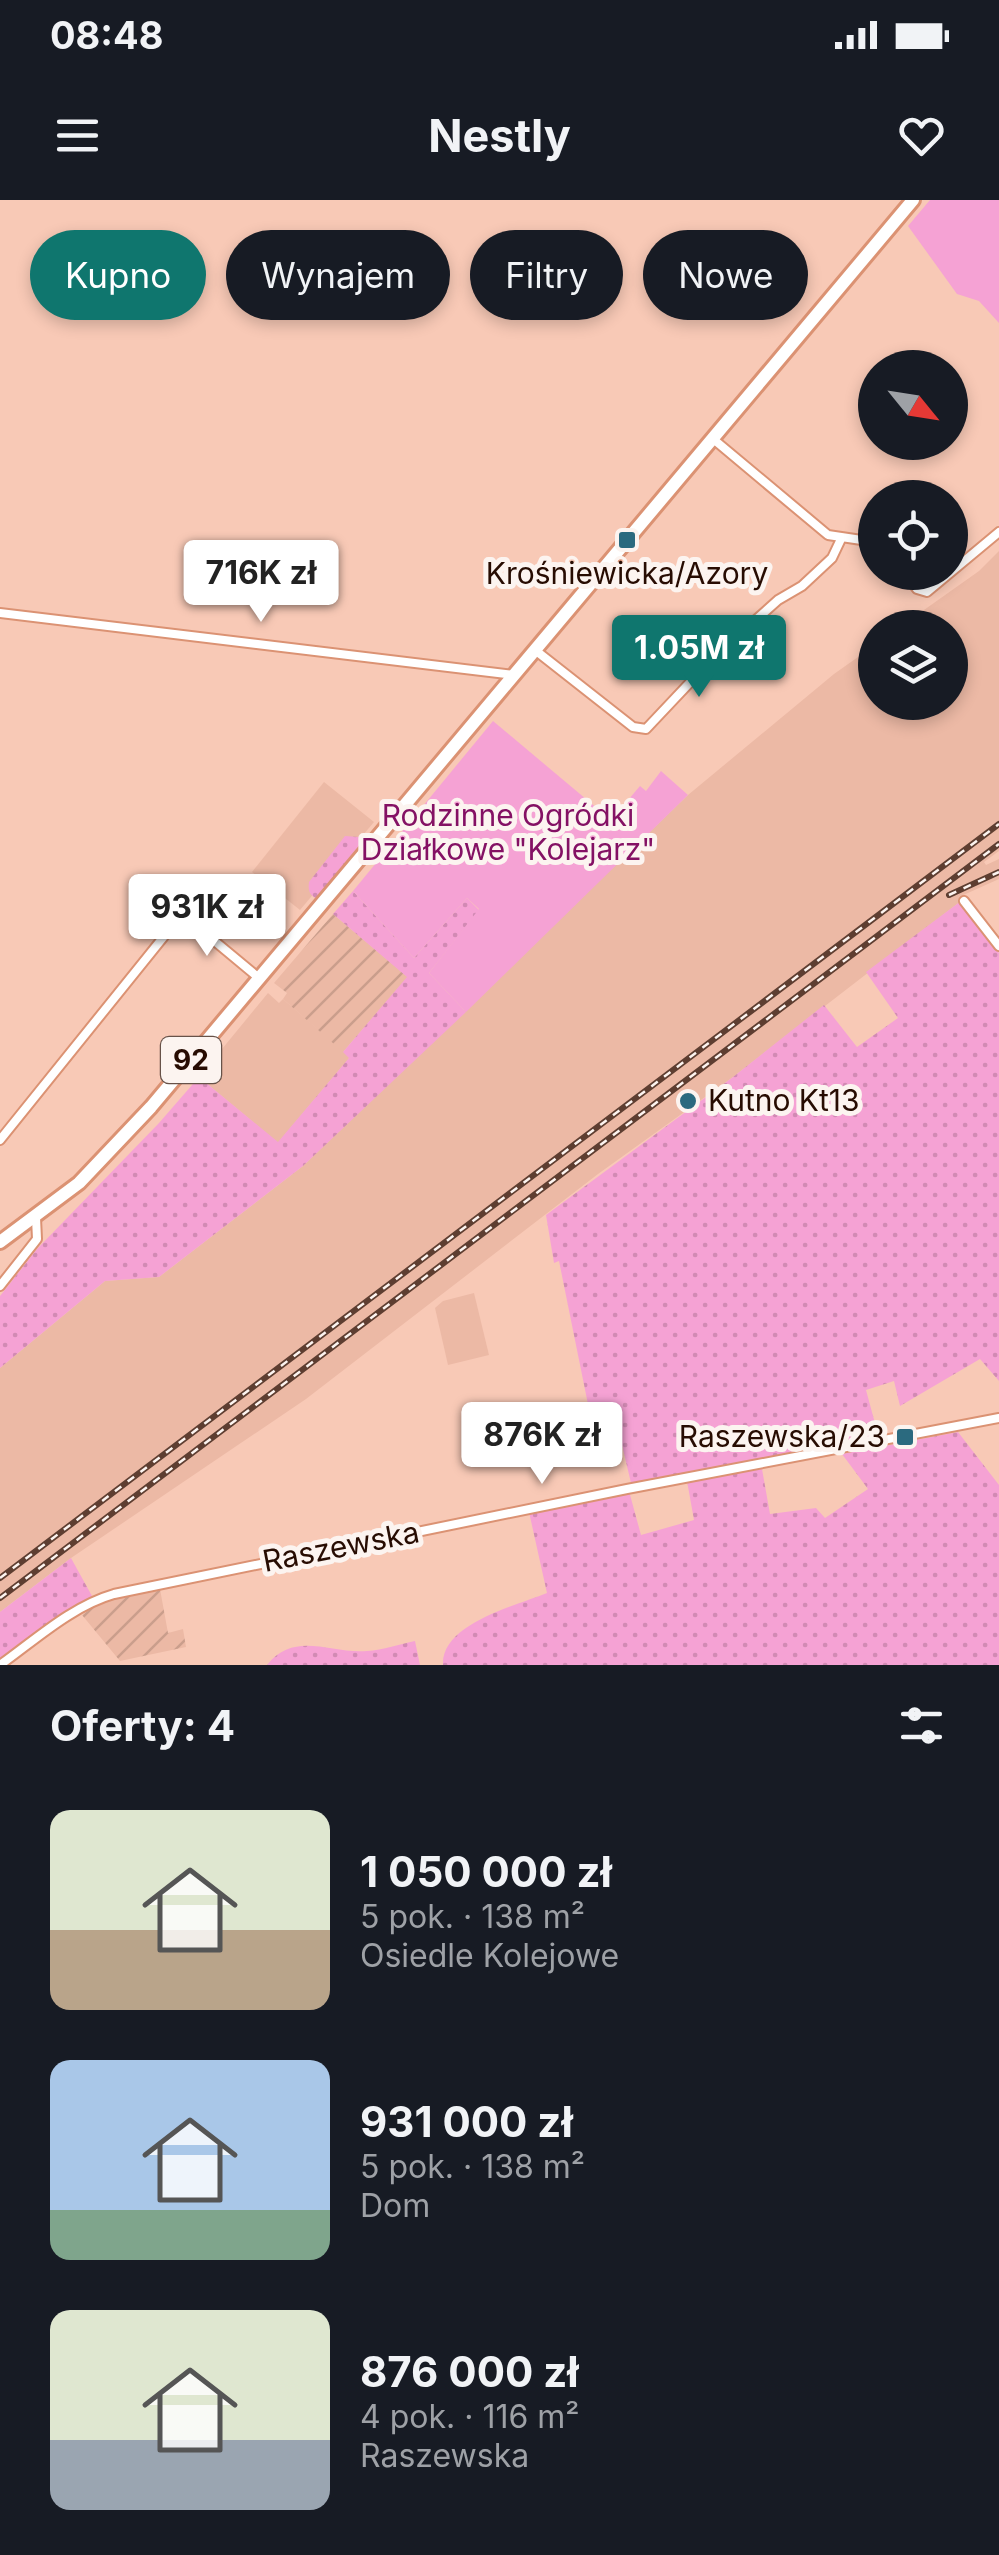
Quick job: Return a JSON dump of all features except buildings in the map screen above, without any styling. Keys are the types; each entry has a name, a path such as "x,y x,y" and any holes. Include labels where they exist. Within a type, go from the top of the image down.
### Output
{"main road":[{"name":"92","path":"0,1242 78,1183 121,1141 913,200"}],"street":[{"path":"712,438 818,527 842,539 858,540"},
{"path":"968,557 999,532"},
{"path":"536,650 633,728 646,729 713,658 832,558 842,539"},
{"path":"0,613 514,674"},
{"path":"964,901 999,946"},
{"path":"0,1140 182,914 260,978"},
{"path":"0,1286 37,1239 36,1218"},
{"name":"Raszewska","path":"0,1665 97,1598 627,1489 999,1418"}],"shaded area":[{"path":"999,551 999,851 984,862 986,865 999,859 999,879 959,897 961,901 733,1077 598,1174 306,1399 71,1558 0,1612 0,1368 105,1281 159,1277 303,1166 688,795 858,657 858,720 968,720 968,610 924,610 952,590 968,590 968,579"},
{"path":"324,782 374,822 300,910 252,872"},
{"path":"333,914 408,977 343,1052 283,999 287,993 274,983"},
{"path":"268,993 279,1003 283,999 350,1057 278,1143 199,1077"},
{"path":"474,1293 489,1355 448,1365 435,1308 443,1301"},
{"path":"160,1589 168,1633 183,1629 186,1647 120,1661 82,1615 101,1602"}],"green space":[{"path":"930,200 999,200 999,323 979,301 957,294 908,226"},
{"name":"Rodzinne Ogródki Działkowe \"Kolejarz\"","path":"493,721 611,820 640,786 646,791 661,771 688,795 466,1012 429,973 479,909 467,898 414,958 353,891"},
{"path":"345,836 359,837 362,847 317,899 310,892 309,882"},
{"path":"353,891 414,958 467,898 479,910 429,973 466,1012 303,1166 159,1277 105,1281 0,1368 0,1296 37,1249 199,1077 278,1142 349,1058 343,1052 407,977 333,914"},
{"path":"961,901 999,953 999,1381 980,1359 900,1406 894,1381 866,1390 879,1438 837,1449 631,1483 618,1428 594,1434 546,1215 824,1005 857,1047 898,1018 866,972"},
{"path":"958,1432 999,1485 999,1665 443,1665 454,1638 467,1628 482,1618 547,1593 529,1512 629,1491 641,1535 694,1520 687,1481 762,1469 770,1514 816,1508 825,1518 868,1489 842,1454"},
{"path":"71,1558 92,1596 0,1658 0,1612"},
{"path":"415,1641 420,1665 267,1665 278,1654 301,1646 367,1651"}],"railway":[{"path":"0,1578 999,824"},
{"path":"0,1598 999,844"},
{"path":"949,895 999,872"}],"place":[{"name":"Krośniewicka/Azory","path":"627,540"},
{"name":"Kutno Kt13","path":"688,1101"},
{"name":"Raszewska/23","path":"905,1437"}]}
